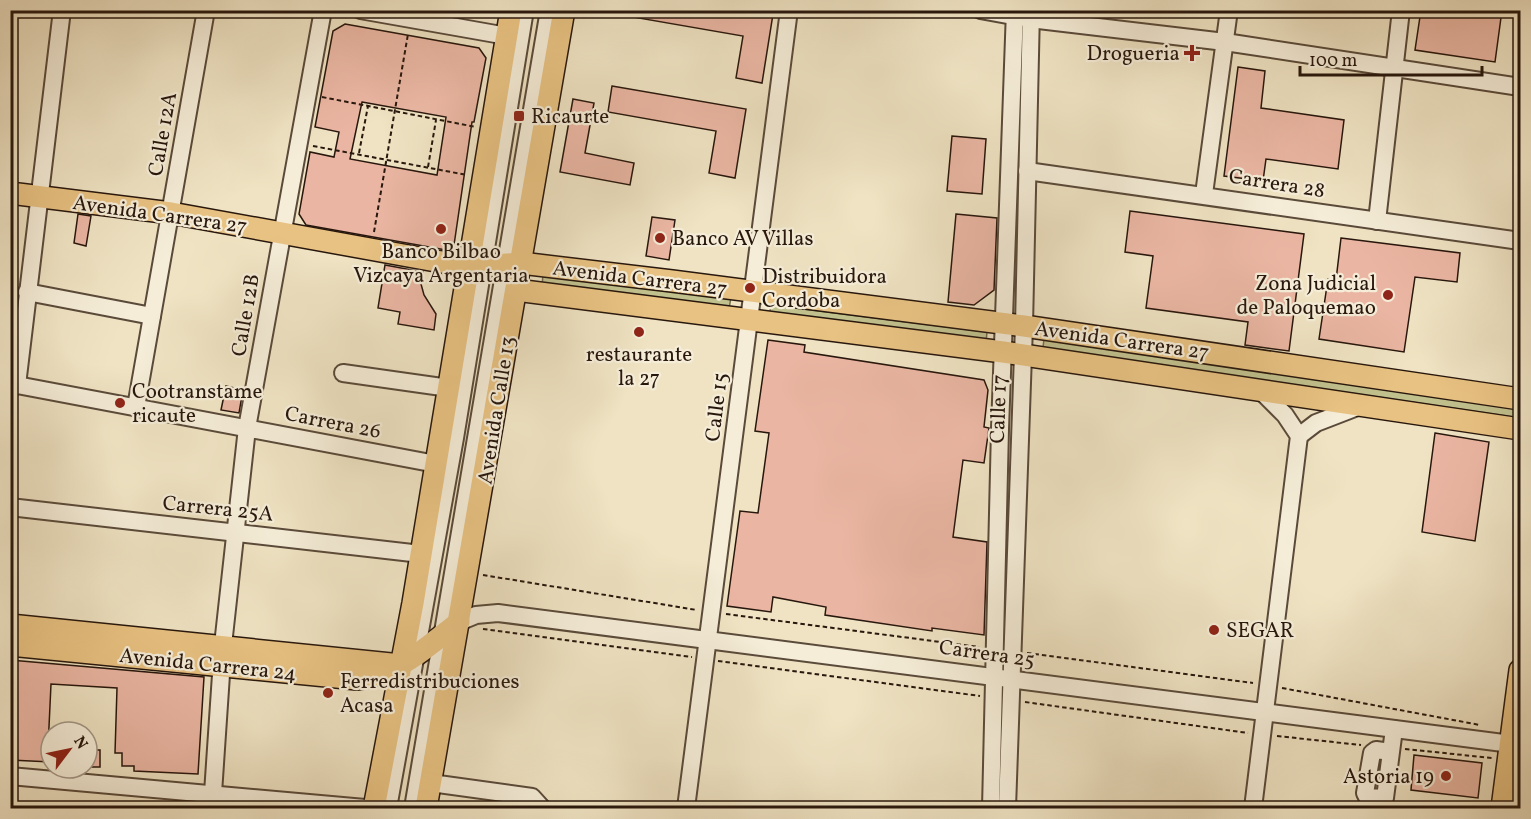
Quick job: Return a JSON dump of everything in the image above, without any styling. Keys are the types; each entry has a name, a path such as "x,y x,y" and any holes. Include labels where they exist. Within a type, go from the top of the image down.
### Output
{"main road":[{"path":"374,808 410,659 430,463 476,266 483,178 511,10"},
{"name":"Avenida Calle 13","path":"426,808 451,628 516,290 513,264 564,10"},
{"name":"Avenida Carrera 27","path":"10,193 171,213 476,266 513,264 1015,325 1521,399"},
{"name":"Avenida Carrera 27","path":"516,290 1013,354 1521,429"},
{"name":"Avenida Carrera 24","path":"10,625 128,646 222,656 357,679 373,677 410,659 451,628"},
{"name":"Avenida Carrera 24","path":"10,645 128,646"},
{"path":"1503,808 1521,670"}],"street":[{"path":"14,387 62,10"},
{"name":"Calle 12A","path":"136,407 206,10"},
{"name":"Calle 12B","path":"213,802 222,656 247,428 323,10"},
{"path":"360,10 507,36"},
{"path":"388,808 410,659 476,266 525,10"},
{"path":"413,808 451,628 513,264 549,10"},
{"name":"Calle 15","path":"686,808 789,10"},
{"path":"981,10 1225,42 1521,87"},
{"path":"1204,194 1229,10"},
{"path":"1377,221 1401,10"},
{"name":"Calle 17","path":"991,808 995,649 1027,171 1023,14"},
{"name":"Calle 17","path":"1015,325 1023,14"},
{"name":"Carrera 28","path":"1027,171 1204,194 1521,241"},
{"path":"27,292 152,316"},
{"name":"Calle 17","path":"1007,808 1013,651 1013,354"},
{"path":"343,373 449,388"},
{"name":"Carrera 26","path":"14,387 136,407 430,463"},
{"path":"1253,808 1264,735 1299,436 1285,415 1261,391"},
{"path":"1299,436 1322,420 1362,405"},
{"name":"Carrera 25A","path":"10,507 421,554"},
{"name":"Carrera 25","path":"451,628 476,615 498,613 1511,744"},
{"path":"1391,752 1394,729"},
{"path":"10,776 213,802 365,808"},
{"path":"431,783 532,797 542,808"}],"path":[{"path":"371,249 411,19"},
{"path":"308,95 491,130"},
{"path":"358,155 368,106"},
{"path":"428,168 436,120"},
{"path":"299,143 483,178"},
{"path":"478,574 712,612 995,649"},
{"path":"480,629 994,698"},
{"path":"1013,651 1269,685 1488,726"},
{"path":"1011,700 1264,735"}],"green space":[{"path":"543,274 731,297 729,309 542,286"},
{"path":"771,305 987,332 986,343 769,316"},
{"path":"1044,338 1520,407 1520,418 1043,348"}],"building":[{"path":"628,10 752,10 773,14 762,83 736,78 743,36 627,16"},
{"path":"1421,10 1502,10 1495,62 1415,50"},
{"path":"345,24 479,48 486,58 474,122 472,122 454,245 446,250 306,225 299,214 310,152 334,157 339,132 315,127 333,31","holes":["362,102 446,117 437,175 350,159"]},
{"path":"1238,67 1265,71 1261,108 1344,120 1338,169 1266,159 1263,181 1224,176"},
{"path":"612,86 746,109 735,178 709,173 716,131 608,112"},
{"path":"573,99 594,103 585,153 634,163 630,185 560,172"},
{"path":"952,136 986,139 982,194 947,191"},
{"path":"1130,211 1304,234 1289,351 1245,345 1248,322 1146,308 1153,256 1125,252"},
{"path":"78,214 91,216 86,246 74,243"},
{"path":"956,214 997,218 994,290 974,305 948,302"},
{"name":"Banco AV Villas","path":"652,217 675,220 669,260 646,256"},
{"path":"1341,238 1460,253 1457,282 1415,277 1404,352 1319,339 1328,279 1336,280"},
{"path":"385,265 423,272 421,284 424,295 436,314 434,330 398,324 400,312 378,308"},
{"path":"768,340 805,345 804,352 984,380 988,390 984,427 989,428 984,463 963,460 953,537 987,542 984,635 932,628 932,631 825,615 826,607 773,597 771,612 727,606 740,511 758,513 769,433 755,431"},
{"path":"226,386 243,390 239,413 221,410"},
{"path":"1435,433 1489,442 1475,541 1422,532"},
{"path":"10,660 204,677 198,774 134,771 134,766 122,766 122,753 115,753 117,688 51,684 49,720 39,720 39,761 10,760"},
{"name":"Astoria 19","path":"1414,755 1482,763 1478,798 1411,790"}],"place":[{"name":"Drogueria","path":"1192,53"},
{"name":"Ricaurte","path":"519,116"},
{"name":"Banco Bilbao Vizcaya Argentaria","path":"441,229"},
{"name":"Banco AV Villas","path":"660,238"},
{"name":"Distribuidora Cordoba","path":"750,288"},
{"name":"Zona Judicial de Paloquemao","path":"1388,295"},
{"name":"restaurante la 27","path":"639,332"},
{"name":"Cootranstame ricaute","path":"120,403"},
{"name":"SEGAR","path":"1214,630"},
{"name":"Ferredistribuciones Acasa","path":"328,693"},
{"name":"Astoria 19","path":"1446,776"}]}
